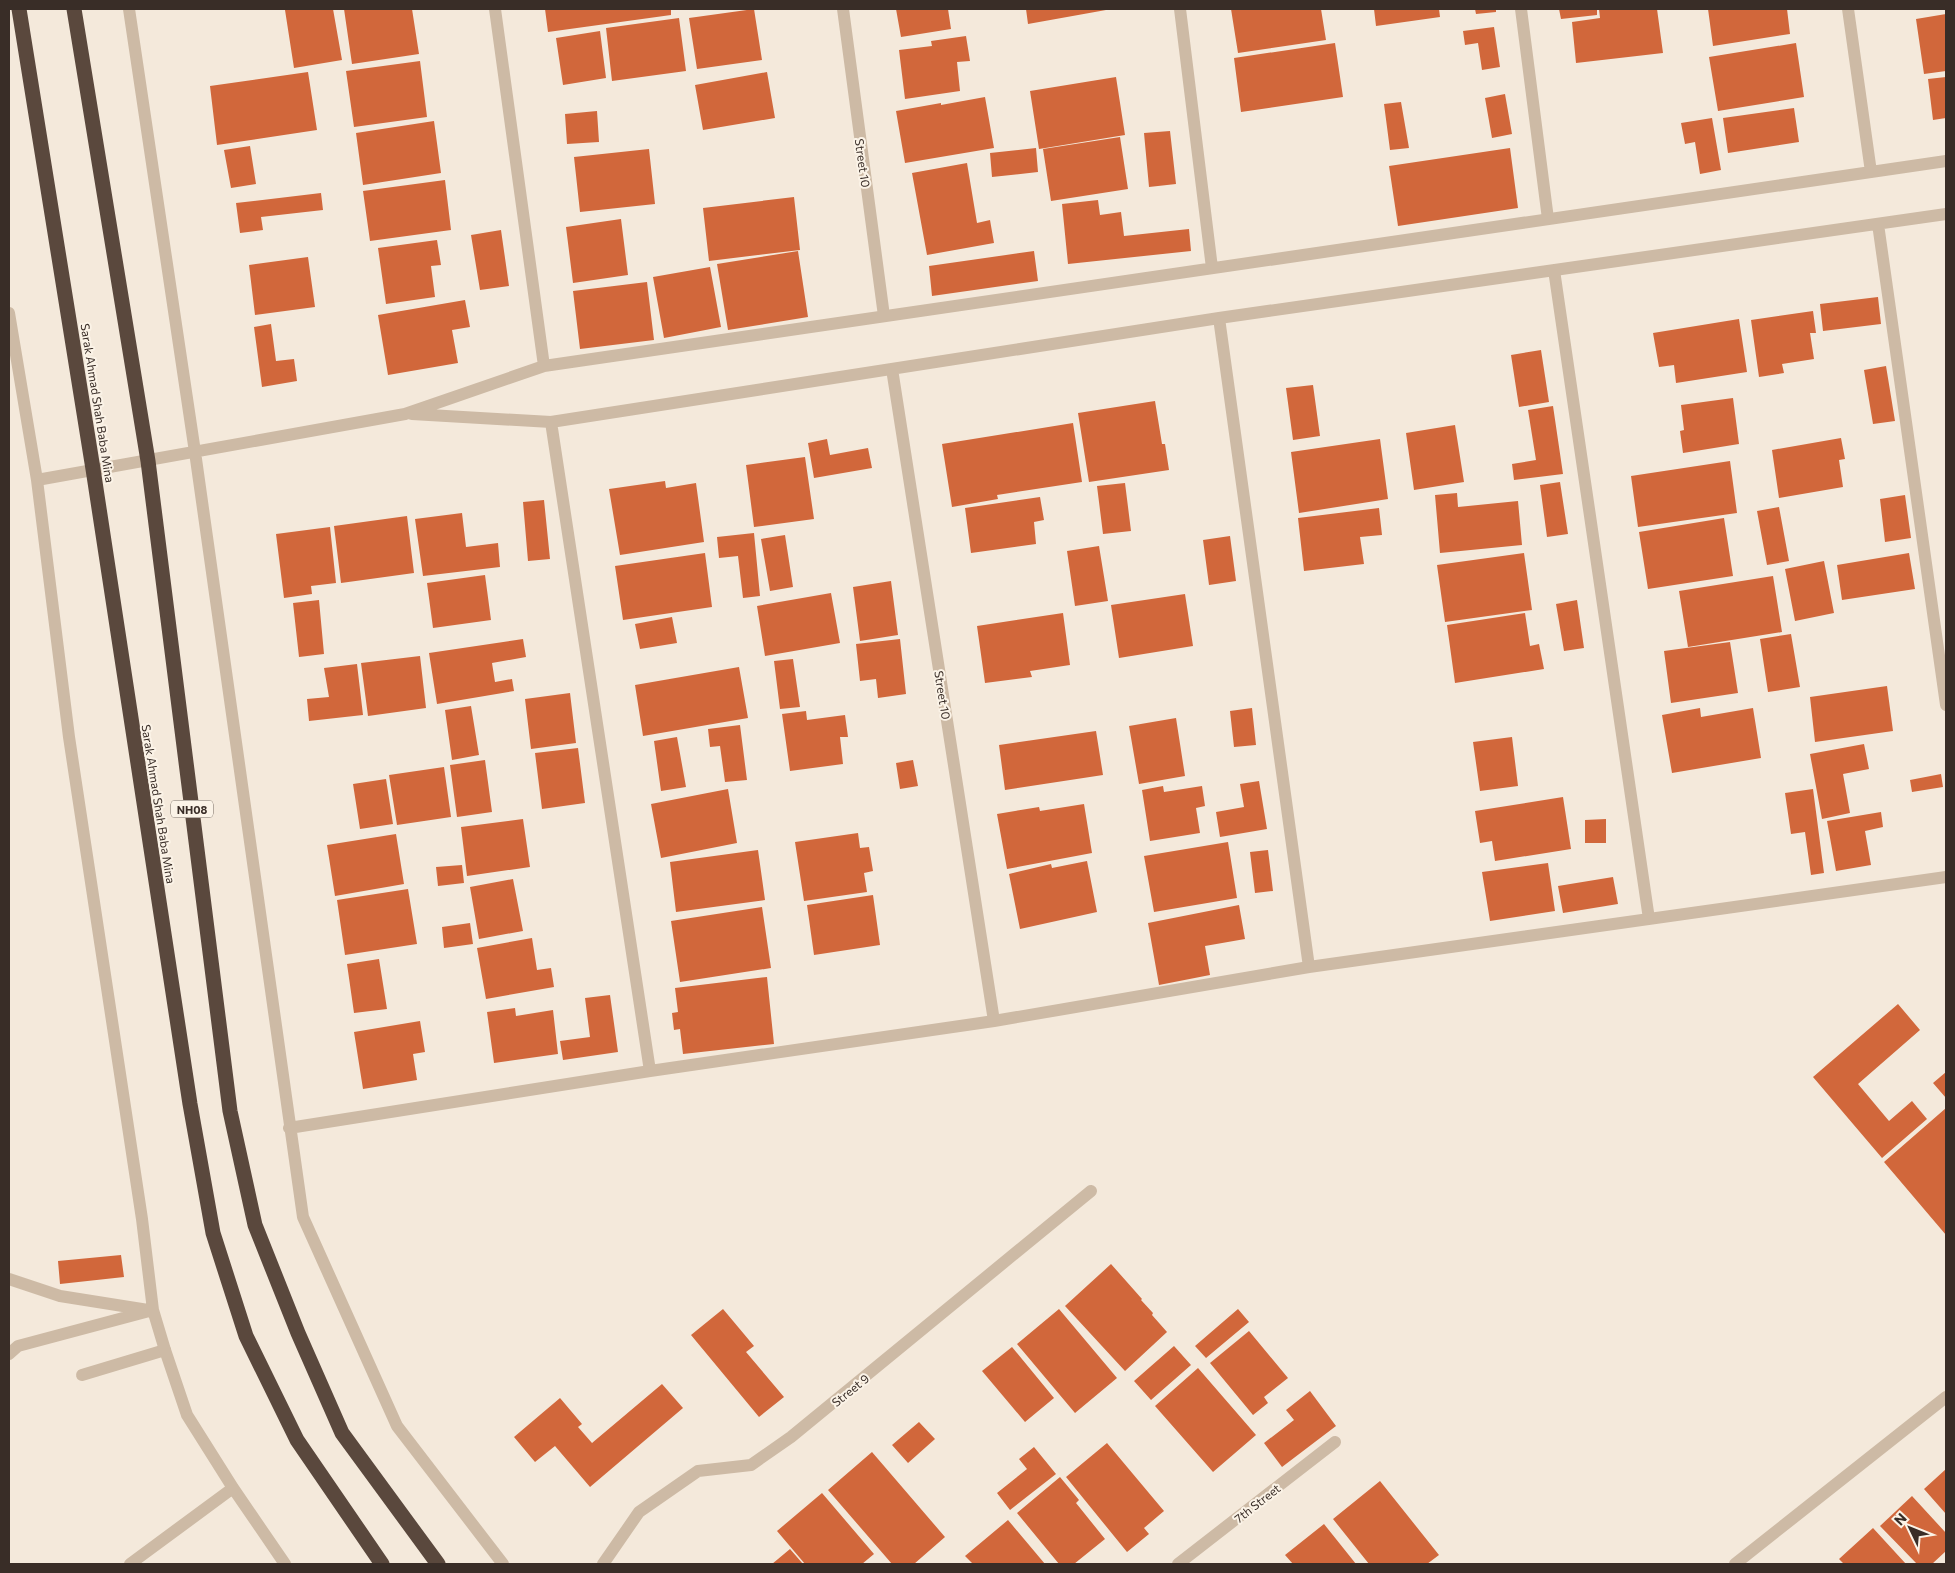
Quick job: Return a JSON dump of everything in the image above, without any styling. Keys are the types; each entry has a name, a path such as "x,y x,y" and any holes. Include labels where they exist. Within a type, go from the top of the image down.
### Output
{"highway":[{"name":"Sarak Ahmad Shah Baba Mina","path":"19,9 93,470 190,1104 213,1233 246,1336 297,1440 382,1564"},
{"name":"NH08","path":"74,9 148,461 230,1111 255,1225 298,1333 342,1433 438,1564"}],"street":[{"path":"128,9 195,452 303,1217 397,1426 503,1564"},
{"path":"495,9 544,366"},
{"name":"Street 10","path":"842,9 884,316"},
{"path":"1180,9 1212,268"},
{"path":"1521,9 1548,219"},
{"path":"1848,9 1871,172"},
{"path":"37,480 405,414 544,366 1946,161"},
{"path":"405,414 551,422 1219,318 1946,214"},
{"path":"1878,224 1946,705"},
{"path":"1554,270 1649,919"},
{"path":"9,313 37,480 69,737 142,1219 153,1310 164,1350 187,1415 233,1488 285,1564"},
{"path":"1219,318 1309,967"},
{"name":"Street 10","path":"892,369 994,1021"},
{"path":"551,422 650,1071"},
{"path":"290,1128 650,1071 994,1021 1309,967 1946,877"},
{"name":"Street 9","path":"603,1564 639,1512 698,1471 751,1465 791,1438 1091,1192"},
{"path":"9,1279 60,1296 153,1310"},
{"path":"9,1354 18,1346 153,1310"},
{"path":"82,1375 164,1350"},
{"path":"1735,1564 1946,1397"},
{"name":"7th Street","path":"1178,1564 1335,1442"},
{"path":"130,1564 233,1488"}],"building":[{"path":"333,9 342,60 294,68 285,10"},
{"path":"344,9 412,9 419,54 352,64"},
{"path":"545,9 671,9 671,15 548,32"},
{"path":"754,9 762,60 697,69 689,18"},
{"path":"896,9 948,9 951,29 901,37"},
{"path":"1026,9 1106,9 1106,10 1028,24"},
{"path":"1231,9 1321,9 1326,40 1238,53"},
{"path":"1374,9 1439,9 1440,17 1376,26"},
{"path":"1475,9 1496,9 1496,12 1476,14"},
{"path":"1559,9 1597,9 1597,15 1561,19"},
{"path":"1599,9 1657,9 1663,53 1576,63 1572,22 1600,18"},
{"path":"1708,9 1787,9 1790,34 1713,46"},
{"path":"1946,14 1946,71 1924,74 1916,19"},
{"path":"679,18 686,71 612,81 606,28"},
{"path":"1494,27 1500,67 1482,70 1478,43 1465,45 1463,31"},
{"path":"600,31 606,78 563,85 556,38"},
{"path":"966,36 970,61 957,62 960,91 905,99 899,50 932,46 931,41"},
{"path":"1335,43 1343,97 1241,112 1234,58"},
{"path":"1796,43 1804,97 1718,111 1709,57"},
{"path":"420,61 427,117 354,127 346,71"},
{"path":"308,72 317,130 217,145 210,86"},
{"path":"767,72 775,118 703,130 695,85"},
{"path":"1116,77 1125,135 1039,149 1030,91"},
{"path":"1946,77 1946,118 1933,120 1928,79"},
{"path":"1505,94 1512,134 1492,138 1485,98"},
{"path":"985,97 994,148 905,163 896,111"},
{"path":"1401,102 1409,148 1390,150 1384,104"},
{"path":"1794,108 1799,142 1728,153 1723,118"},
{"path":"597,111 599,142 567,144 565,114"},
{"path":"1712,118 1721,170 1700,174 1695,142 1685,144 1681,123"},
{"path":"434,121 441,173 363,185 356,133"},
{"path":"1170,131 1176,184 1149,187 1144,133"},
{"path":"1120,137 1128,189 1051,201 1043,149"},
{"path":"250,146 256,184 231,188 224,150"},
{"path":"1036,148 1038,172 992,177 990,153"},
{"path":"1510,148 1518,208 1398,226 1389,166"},
{"path":"649,149 655,204 580,212 574,157"},
{"path":"967,163 977,223 990,220 994,243 927,255 912,173"},
{"path":"445,180 451,230 370,241 363,191"},
{"path":"321,193 323,210 261,217 263,230 240,233 236,203"},
{"path":"794,197 800,250 709,261 703,208"},
{"path":"1098,200 1100,215 1121,212 1124,236 1189,229 1191,251 1068,264 1062,204"},
{"path":"621,219 628,275 573,283 566,227"},
{"path":"501,230 509,286 480,290 471,235"},
{"path":"437,240 441,265 431,266 435,297 386,304 378,248"},
{"path":"798,251 808,317 728,330 717,264"},
{"path":"1034,251 1038,281 932,296 929,266"},
{"path":"308,257 315,307 255,315 249,265"},
{"path":"710,267 721,327 664,338 653,277"},
{"path":"647,282 654,340 580,349 573,291"},
{"path":"1878,297 1881,324 1823,331 1820,304"},
{"path":"465,300 470,327 452,330 458,363 388,375 378,315"},
{"path":"1813,311 1816,333 1810,333 1814,359 1782,364 1784,373 1759,377 1751,320"},
{"path":"1739,319 1747,372 1676,383 1674,365 1659,367 1653,333"},
{"path":"271,324 276,361 294,359 297,381 262,387 254,327"},
{"path":"1541,350 1549,402 1519,407 1511,355"},
{"path":"1886,366 1895,421 1873,424 1864,370"},
{"path":"1313,385 1320,436 1293,440 1286,388"},
{"path":"1733,398 1739,444 1683,453 1680,431 1684,430 1681,405"},
{"path":"1155,401 1162,444 1165,444 1169,470 1089,482 1078,413"},
{"path":"1553,406 1563,474 1514,480 1512,464 1536,460 1528,410"},
{"path":"1073,423 1082,482 997,495 998,499 952,507 942,444"},
{"path":"1455,425 1464,482 1414,490 1406,433"},
{"path":"1841,438 1845,459 1839,460 1843,487 1779,498 1772,450"},
{"path":"827,439 830,455 868,448 872,468 814,478 808,443"},
{"path":"1380,439 1388,499 1299,513 1291,452"},
{"path":"805,457 814,519 754,527 746,465"},
{"path":"1730,461 1737,513 1638,527 1631,476"},
{"path":"665,481 666,488 696,483 704,542 620,555 609,489"},
{"path":"1560,482 1568,534 1547,537 1540,485"},
{"path":"1125,483 1131,531 1103,534 1097,486"},
{"path":"1457,493 1458,507 1518,501 1522,545 1440,553 1435,495"},
{"path":"1905,495 1911,538 1885,542 1880,499"},
{"path":"1040,497 1044,520 1034,522 1036,544 971,553 965,508"},
{"path":"544,500 550,559 528,561 523,502"},
{"path":"1779,507 1789,561 1767,565 1757,511"},
{"path":"1379,508 1382,535 1360,537 1364,564 1304,571 1298,518"},
{"path":"462,513 466,547 498,543 500,567 423,576 415,519"},
{"path":"407,516 414,573 341,583 334,526"},
{"path":"1724,518 1733,576 1648,589 1639,532"},
{"path":"330,527 336,583 311,586 312,594 284,598 276,534"},
{"path":"754,533 760,596 743,598 738,556 719,558 717,537"},
{"path":"785,535 793,587 770,591 761,539"},
{"path":"1230,536 1236,581 1209,585 1203,540"},
{"path":"1099,546 1108,601 1075,606 1067,551"},
{"path":"705,553 712,607 623,620 615,566"},
{"path":"1524,553 1532,610 1445,622 1437,565"},
{"path":"1909,553 1915,589 1842,600 1837,565"},
{"path":"1824,561 1834,613 1795,621 1785,569"},
{"path":"485,575 491,620 433,628 427,583"},
{"path":"1773,576 1782,632 1688,647 1679,591"},
{"path":"891,581 898,635 860,641 853,587"},
{"path":"831,593 840,643 765,656 757,606"},
{"path":"1185,594 1193,646 1119,658 1111,605"},
{"path":"319,600 324,654 299,657 293,603"},
{"path":"1577,600 1584,648 1564,651 1556,604"},
{"path":"1063,613 1070,665 1030,671 1032,677 985,683 977,626"},
{"path":"1525,613 1530,646 1539,644 1544,669 1455,683 1447,625"},
{"path":"672,617 677,643 640,649 635,624"},
{"path":"1791,634 1800,687 1768,692 1760,639"},
{"path":"523,639 526,657 492,663 495,682 512,679 514,691 437,704 429,653"},
{"path":"900,639 906,694 878,698 876,679 860,681 856,644"},
{"path":"1730,642 1738,693 1671,703 1664,651"},
{"path":"420,656 426,708 368,716 361,663"},
{"path":"793,659 800,707 780,709 774,661"},
{"path":"357,664 363,715 309,721 307,699 329,697 324,668"},
{"path":"739,667 748,718 643,736 635,685"},
{"path":"1887,686 1893,731 1815,742 1810,697"},
{"path":"570,693 576,743 531,749 525,699"},
{"path":"471,706 479,755 452,760 445,710"},
{"path":"1252,708 1256,745 1234,747 1230,711"},
{"path":"1700,708 1701,717 1753,708 1761,758 1672,773 1662,715"},
{"path":"806,711 807,720 845,715 848,737 840,737 843,764 790,771 782,714"},
{"path":"1176,718 1185,776 1139,784 1129,726"},
{"path":"740,725 747,780 725,782 720,746 710,747 708,729"},
{"path":"1096,731 1103,775 1005,790 999,745"},
{"path":"677,737 686,787 661,791 654,741"},
{"path":"1512,737 1518,786 1480,791 1473,742"},
{"path":"1864,744 1869,769 1843,774 1850,813 1822,819 1810,754"},
{"path":"578,748 585,803 542,809 535,753"},
{"path":"485,760 492,812 457,817 450,765"},
{"path":"913,760 918,786 900,789 896,763"},
{"path":"444,767 451,817 397,825 389,775"},
{"path":"1941,774 1943,787 1912,792 1910,780"},
{"path":"386,779 393,824 360,829 353,784"},
{"path":"1259,781 1267,829 1220,837 1216,812 1244,807 1240,784"},
{"path":"1163,786 1164,792 1202,786 1205,806 1196,808 1200,833 1150,841 1142,790"},
{"path":"728,789 737,843 661,858 651,804"},
{"path":"1813,789 1824,873 1811,875 1805,832 1791,834 1785,793"},
{"path":"1563,797 1571,849 1495,861 1492,841 1480,843 1475,811"},
{"path":"1084,804 1092,853 1007,869 997,814 1039,807 1040,811"},
{"path":"1881,812 1883,827 1865,831 1871,865 1836,871 1827,821"},
{"path":"523,819 530,867 467,876 461,827"},
{"path":"1606,819 1606,843 1585,843 1585,820"},
{"path":"858,833 860,848 869,847 873,871 864,873 867,892 804,901 795,842"},
{"path":"396,834 404,884 335,896 327,845"},
{"path":"1228,842 1237,898 1154,912 1144,856"},
{"path":"758,850 765,900 676,912 670,862"},
{"path":"1268,850 1273,891 1255,893 1250,852"},
{"path":"1087,861 1097,912 1020,929 1009,874 1051,864 1052,868"},
{"path":"1548,863 1555,911 1490,921 1482,872"},
{"path":"462,865 464,883 438,886 436,867"},
{"path":"1613,877 1618,904 1563,913 1558,886"},
{"path":"513,879 523,931 479,939 470,887"},
{"path":"408,889 417,944 345,955 337,900"},
{"path":"873,895 880,945 814,955 807,905"},
{"path":"1239,905 1245,939 1205,946 1210,975 1159,985 1148,923"},
{"path":"762,907 771,968 680,982 671,921"},
{"path":"470,923 473,944 444,948 442,927"},
{"path":"532,938 537,970 551,968 554,987 486,999 477,948"},
{"path":"379,959 387,1009 354,1013 347,964"},
{"path":"767,977 774,1044 683,1054 680,1029 674,1030 672,1013 678,1012 675,988"},
{"path":"610,995 618,1052 563,1060 560,1041 590,1037 585,998"},
{"path":"1898,1004 1920,1030 1858,1084 1889,1121 1912,1101 1927,1119 1882,1158 1813,1077"},
{"path":"515,1008 516,1016 553,1010 558,1054 494,1063 487,1012"},
{"path":"420,1021 425,1052 413,1054 417,1080 363,1089 354,1032"},
{"path":"1946,1072 1946,1098 1933,1083"},
{"path":"1946,1108 1946,1235 1884,1162"},
{"path":"121,1255 124,1277 60,1284 58,1261"},
{"path":"1111,1264 1142,1299 1153,1313 1152,1315 1167,1332 1125,1371 1065,1306"},
{"path":"723,1309 754,1346 746,1352 784,1397 759,1417 691,1335"},
{"path":"1059,1309 1117,1378 1075,1413 1017,1344"},
{"path":"1238,1309 1249,1322 1206,1358 1195,1346"},
{"path":"1249,1331 1288,1378 1264,1397 1268,1403 1253,1415 1210,1363"},
{"path":"1174,1346 1191,1365 1151,1400 1134,1381"},
{"path":"1012,1347 1054,1398 1025,1422 982,1371"},
{"path":"1198,1368 1256,1435 1213,1472 1155,1406"},
{"path":"662,1384 683,1408 590,1487 555,1446 535,1462 514,1437 560,1398 582,1424 578,1427 592,1443"},
{"path":"1310,1391 1336,1426 1282,1467 1264,1443 1294,1420 1286,1410"},
{"path":"919,1422 935,1439 908,1463 892,1445"},
{"path":"1107,1443 1164,1511 1144,1528 1149,1534 1127,1552 1066,1477"},
{"path":"1034,1447 1056,1474 1010,1510 997,1493 1027,1469 1019,1459"},
{"path":"872,1452 945,1537 914,1564 892,1564 828,1490"},
{"path":"1946,1469 1946,1514 1924,1489"},
{"path":"1060,1477 1079,1500 1076,1503 1105,1539 1074,1564 1059,1564 1017,1513"},
{"path":"1380,1481 1439,1555 1427,1564 1369,1564 1333,1519"},
{"path":"822,1493 874,1554 862,1564 805,1564 777,1531"},
{"path":"1912,1496 1946,1533 1946,1551 1932,1564 1917,1564 1880,1526"},
{"path":"1008,1520 1045,1564 973,1564 965,1556"},
{"path":"1324,1524 1356,1564 1293,1564 1285,1555"},
{"path":"1873,1528 1906,1564 1844,1564 1839,1559"},
{"path":"790,1549 803,1564 772,1564"}]}
